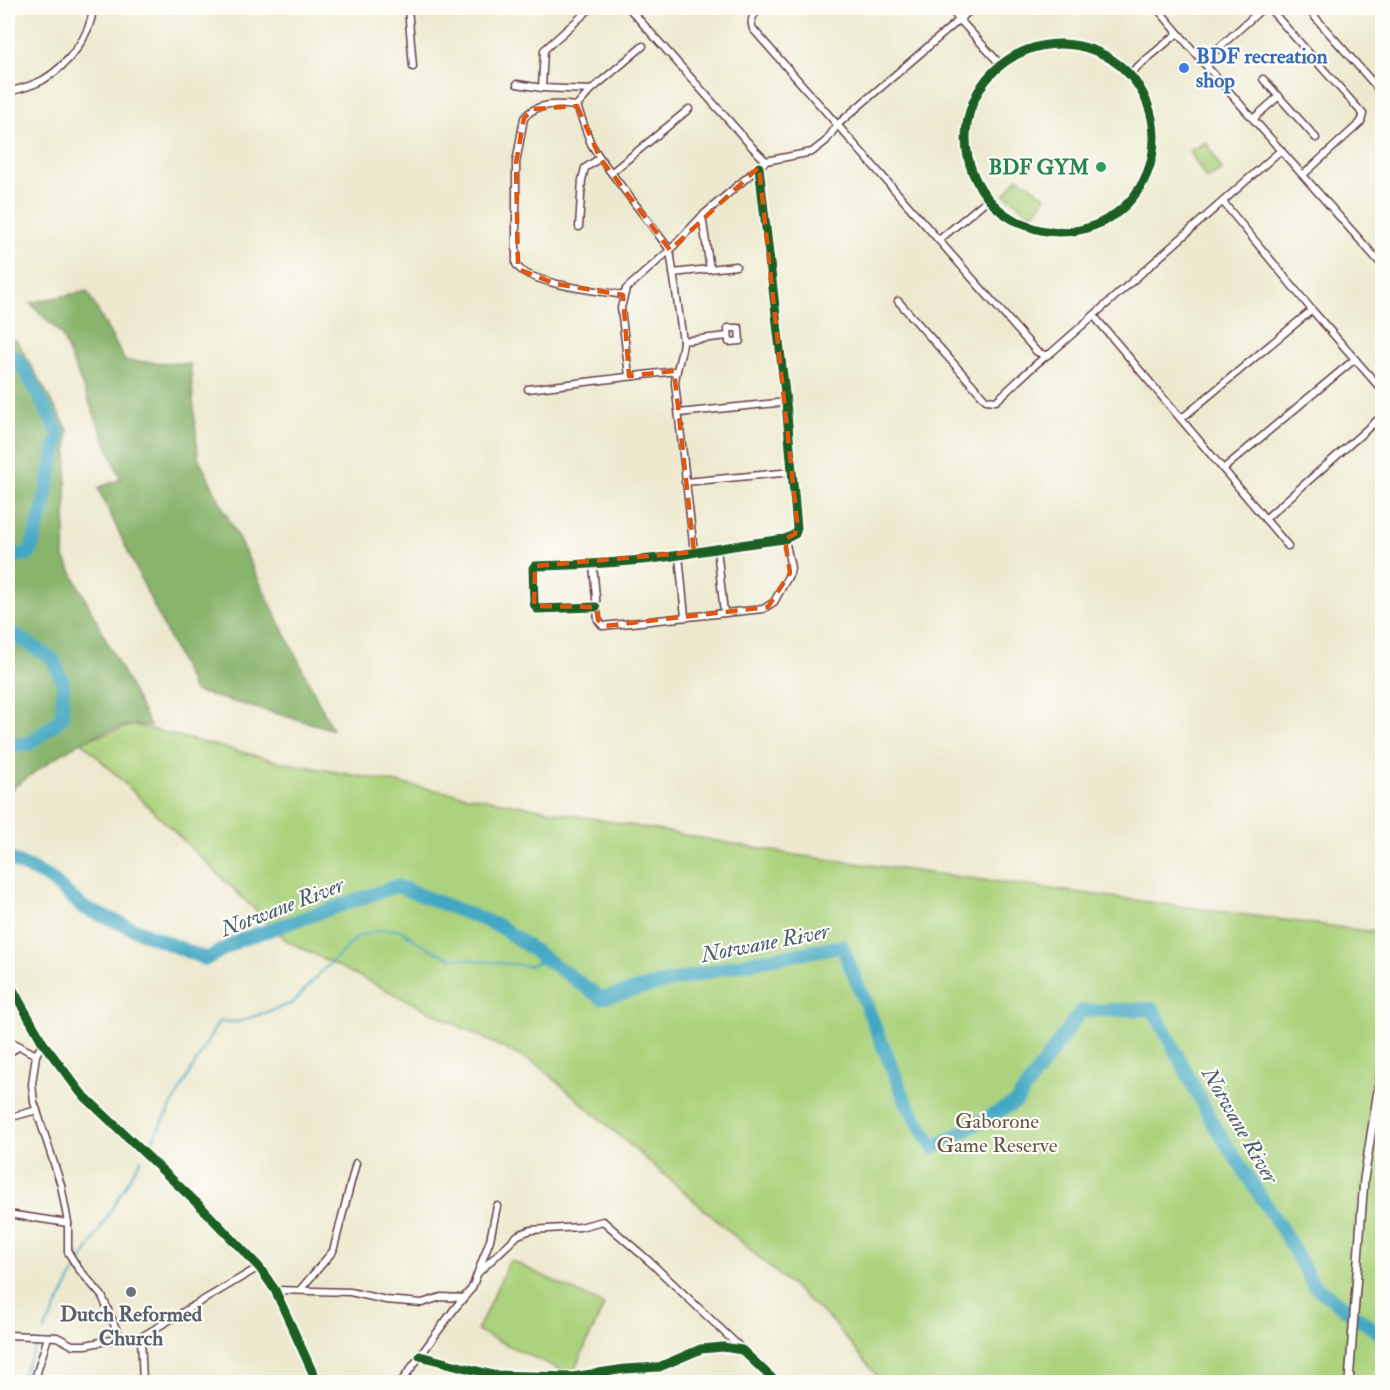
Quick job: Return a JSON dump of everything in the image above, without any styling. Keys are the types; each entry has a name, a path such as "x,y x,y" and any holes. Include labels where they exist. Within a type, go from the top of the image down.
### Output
{"street":[{"path":"8,92 41,81 55,72 77,47 88,29 93,8"},
{"path":"408,8 413,67"},
{"path":"542,88 544,50 591,8"},
{"path":"629,8 766,161"},
{"path":"762,8 752,16 750,23 753,29 1037,352 1045,355"},
{"path":"949,8 1000,64"},
{"path":"628,376 621,308 626,289 670,250 702,216 766,161 812,152 826,141 838,124 973,8"},
{"path":"1157,8 1383,265"},
{"path":"1203,62 1263,8"},
{"path":"1269,8 1363,114 1361,122 1303,175"},
{"path":"1307,8 1383,93"},
{"path":"1130,73 1178,33"},
{"path":"1067,44 1097,50 1130,73 1151,111 1155,132 1154,153 1148,174 1137,193 1123,209 1105,221 1085,229 1064,232 1043,231 1022,225 1004,214 988,199 970,166 966,148 966,129 977,93 1000,64 1017,53 1036,46 1067,44"},
{"path":"577,106 591,90 643,46"},
{"path":"1263,79 1317,138"},
{"path":"517,84 542,88 591,90"},
{"path":"1253,119 1279,96"},
{"path":"577,106 560,104 539,106 528,112 524,118 516,164 516,264 522,272 556,284 623,295"},
{"path":"577,106 591,144 600,158 670,250 683,341 676,371 685,483 694,552"},
{"path":"612,172 689,109"},
{"path":"898,301 988,401 996,401 1045,355 1051,353 1094,316 1281,150"},
{"path":"579,228 585,168 592,161 600,158"},
{"path":"596,608 540,609 534,604 532,572 534,567 593,565 679,555 784,539 795,534 797,528 786,402 759,167"},
{"path":"939,240 988,199"},
{"path":"1223,202 1312,310 1383,390"},
{"path":"702,216 710,269"},
{"path":"673,273 736,266"},
{"path":"1181,419 1312,310"},
{"path":"1094,316 1288,546"},
{"path":"683,341 728,336"},
{"path":"1223,469 1355,359"},
{"path":"528,389 676,371"},
{"path":"679,413 786,402"},
{"path":"1265,519 1383,416"},
{"path":"685,483 792,472"},
{"path":"593,565 596,608 598,620 603,626 763,609 774,602 791,568 784,539"},
{"path":"717,548 723,613"},
{"path":"679,555 685,617"},
{"path":"8,981 43,1043 81,1093 201,1207 259,1267 275,1290 317,1383"},
{"path":"8,1040 36,1055"},
{"path":"43,1043 36,1055 32,1084 34,1102 61,1185 68,1222 69,1255 102,1296 120,1338"},
{"path":"8,1053 20,1046"},
{"path":"1349,1383 1364,1179 1383,1065"},
{"path":"8,1118 37,1110"},
{"path":"300,1290 333,1251 356,1163"},
{"path":"400,1383 472,1288 490,1240 497,1206"},
{"path":"8,1215 68,1222"},
{"path":"479,1272 518,1235 531,1230 573,1228 603,1221 642,1254 776,1383"},
{"path":"8,1335 63,1338 72,1345 141,1337 259,1267"},
{"path":"275,1290 350,1292 386,1300 422,1303 441,1297 464,1298"},
{"path":"34,1383 48,1337"},
{"path":"141,1337 143,1383"},
{"path":"420,1356 493,1375 572,1377 659,1367 701,1349 723,1347 742,1350"},
{"path":"611,1371 616,1383"}],"highlighted area":[{"path":"577,106 600,158 670,250 759,167 797,521 795,534 785,539 790,573 768,607 605,626 598,620 596,607 534,606 535,566 694,552 674,371 629,376 623,295 556,284 518,269 516,163 524,118 533,109"}],"green space":[{"path":"1206,142 1222,170 1206,179 1190,151"},
{"path":"1018,177 1046,197 1033,215 1005,194"},
{"path":"87,291 125,361 190,364 198,457 332,729 194,691 98,488 121,479 61,334 30,303"},
{"path":"8,337 17,341 68,430 64,557 150,726 131,725 94,736 57,757 8,791"},
{"name":"Gaborone Game Reserve","path":"134,725 281,762 795,855 1382,933 1382,1382 882,1382 831,1320 538,1065 287,941 81,741"},
{"path":"510,1260 604,1305 572,1375 477,1331"}],"waterway":[{"name":"Notwane River","path":"8,352 20,361 59,434 42,512 30,553 8,557"},
{"name":"Notwane River","path":"8,631 53,659 63,683 62,718 29,744 8,745"},
{"name":"Notwane River","path":"8,858 49,878 84,908 206,959 240,940 397,886 499,926 601,998 742,964 842,946 906,1102 933,1148 1016,1102 1081,1011 1153,1009 1214,1125 1283,1231 1314,1286 1382,1335"},
{"path":"148,1148 219,1021 238,1022 293,1003 319,974 359,936 386,929 401,930 424,946 448,957 528,966 547,960"},
{"path":"79,1265 141,1159"},
{"path":"44,1331 76,1270"},
{"path":"18,1382 38,1343"}],"cycle path":[{"path":"1051,44 1069,44 1096,51 1127,71 1147,102 1154,138 1147,174 1127,205 1096,225 1069,232 1051,232 1016,221 1000,211 987,198 970,165 966,147 966,129 977,94 987,78 1000,65 1033,48 1051,44"},
{"path":"596,607 537,609 534,604 533,568 535,566 661,558 785,539 795,534 797,528 786,402 759,167"},
{"path":"8,981 43,1043 81,1093 201,1207 259,1267 275,1290 317,1382"},
{"path":"420,1356 493,1375 572,1377 625,1369 659,1367 701,1349 723,1347 742,1350 776,1382"}],"place":[{"name":"BDF recreation shop","path":"1184,68"},
{"name":"BDF GYM","path":"1101,167"},
{"name":"Dutch Reformed Church","path":"131,1292"}]}
